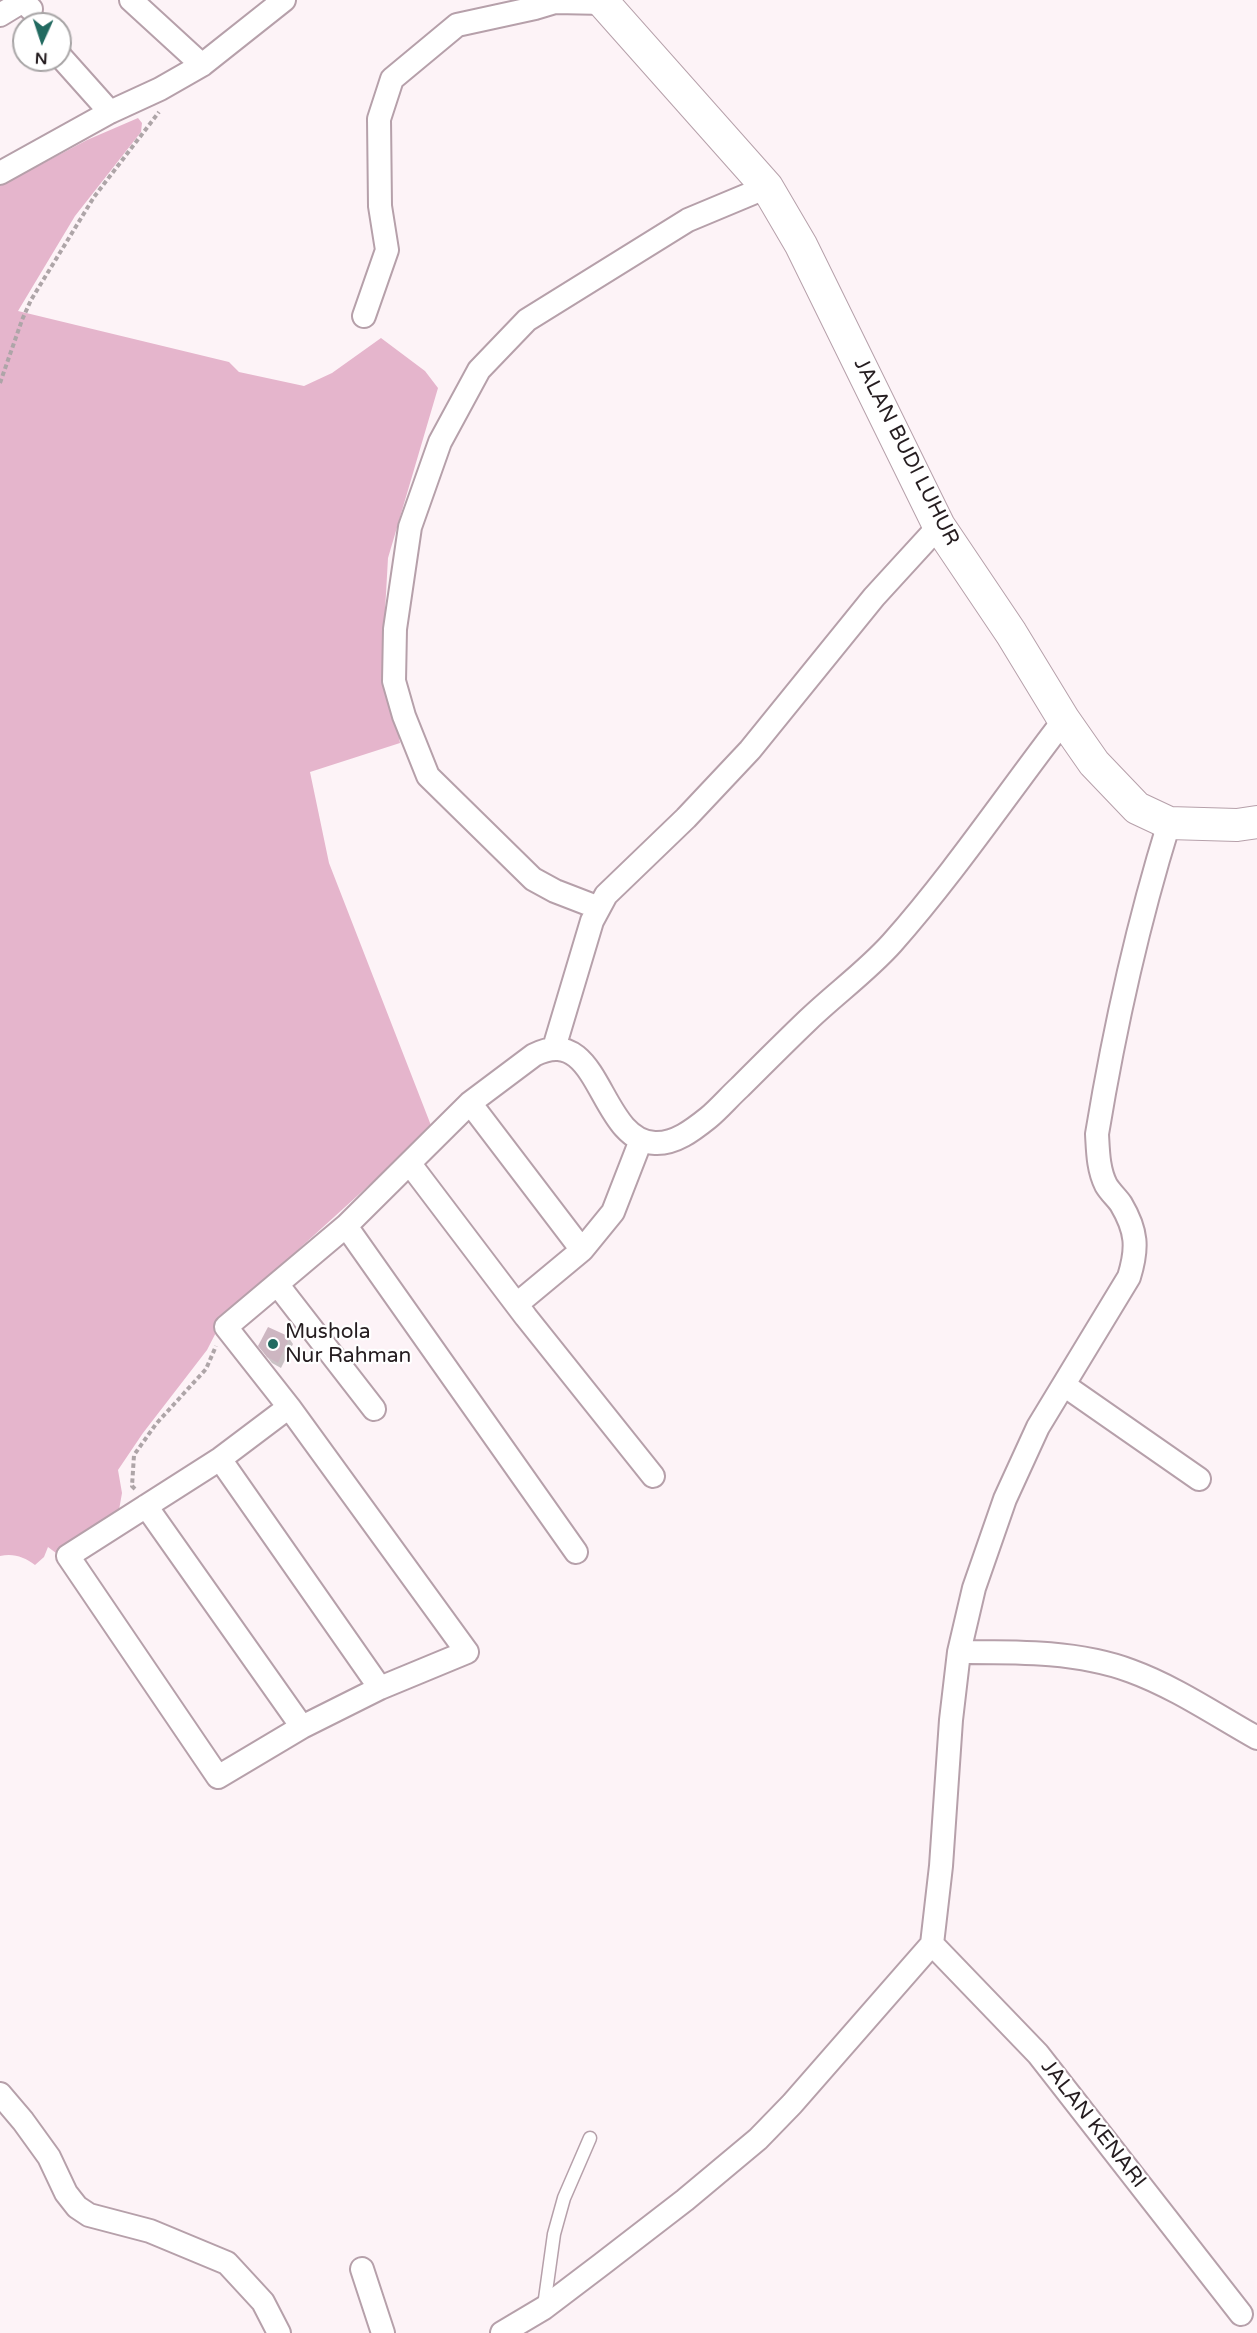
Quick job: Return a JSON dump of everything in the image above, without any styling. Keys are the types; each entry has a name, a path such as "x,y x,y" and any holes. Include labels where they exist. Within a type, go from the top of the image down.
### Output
{"main road":[{"name":"JALAN BUDI LUHUR","path":"603,2 767,187 801,245 939,526 1094,763 1137,808 1169,823 1238,825 1257,822"}],"street":[{"path":"131,0 202,65"},
{"path":"0,15 24,1 34,11"},
{"path":"364,316 387,250 380,206 379,119 392,79 457,25 555,2 603,2"},
{"path":"0,173 110,112 160,89 202,65 273,3"},
{"path":"72,69 110,112"},
{"path":"599,908 555,891 533,879 428,776 404,716 394,681 395,629 410,527 440,442 480,370 527,320 688,219 767,187"},
{"path":"554,1047 592,921 606,895 686,818 750,750 874,597 939,526"},
{"path":"289,1407 220,1460 69,1556 218,1777 302,1727 380,1688 467,1652 289,1407 226,1327 346,1226 470,1103 534,1055 554,1047 575,1053 629,1132 649,1143 667,1143 709,1117 810,1018 891,945 1064,720"},
{"path":"502,2333 544,2307 684,2200 758,2139 792,2104 932,1944 942,1866 951,1720 959,1652 974,1588 1005,1499 1038,1427 1129,1277 1134,1259 1136,1245 1121,1204 1106,1186 1098,1158 1097,1134 1137,938 1153,873 1169,823"},
{"path":"470,1103 582,1250"},
{"path":"517,1304 582,1250 613,1212 641,1140"},
{"path":"410,1164 653,1476"},
{"path":"346,1226 576,1552"},
{"path":"277,1284 374,1409"},
{"path":"1064,1384 1199,1479"},
{"path":"220,1460 380,1688"},
{"path":"146,1506 302,1727"},
{"path":"959,1652 1062,1656 1103,1663 1131,1671 1163,1685 1257,1738"},
{"name":"JALAN KENARI","path":"932,1944 1038,2054 1241,2314"},
{"path":"0,2094 44,2150 66,2193 77,2207 89,2215 150,2231 227,2264 263,2302 279,2333"},
{"path":"362,2269 383,2333"}],"lane":[{"path":"544,2307 554,2234 564,2198 591,2138"}],"path":[{"path":"0,382 22,320 32,300 94,198 154,121 164,100 160,89"},
{"path":"146,1506 132,1486 134,1455 156,1424 206,1369 226,1327"}],"shaded area":[{"path":"138,118 142,123 141,132 75,216 18,311 229,362 239,372 304,386 332,373 381,338 425,371 438,388 388,558 383,647 400,743 310,772 329,863 432,1128 224,1317 207,1350 143,1433 118,1470 122,1493 119,1510 56,1553 48,1547 44,1557 35,1565 19,1556 0,1556 0,186 87,140"}],"building":[{"name":"Mushola Nur Rahman","path":"268,1327 290,1337 278,1363 267,1357 258,1346"}],"place":[{"name":"Mushola Nur Rahman","path":"273,1344"}]}
